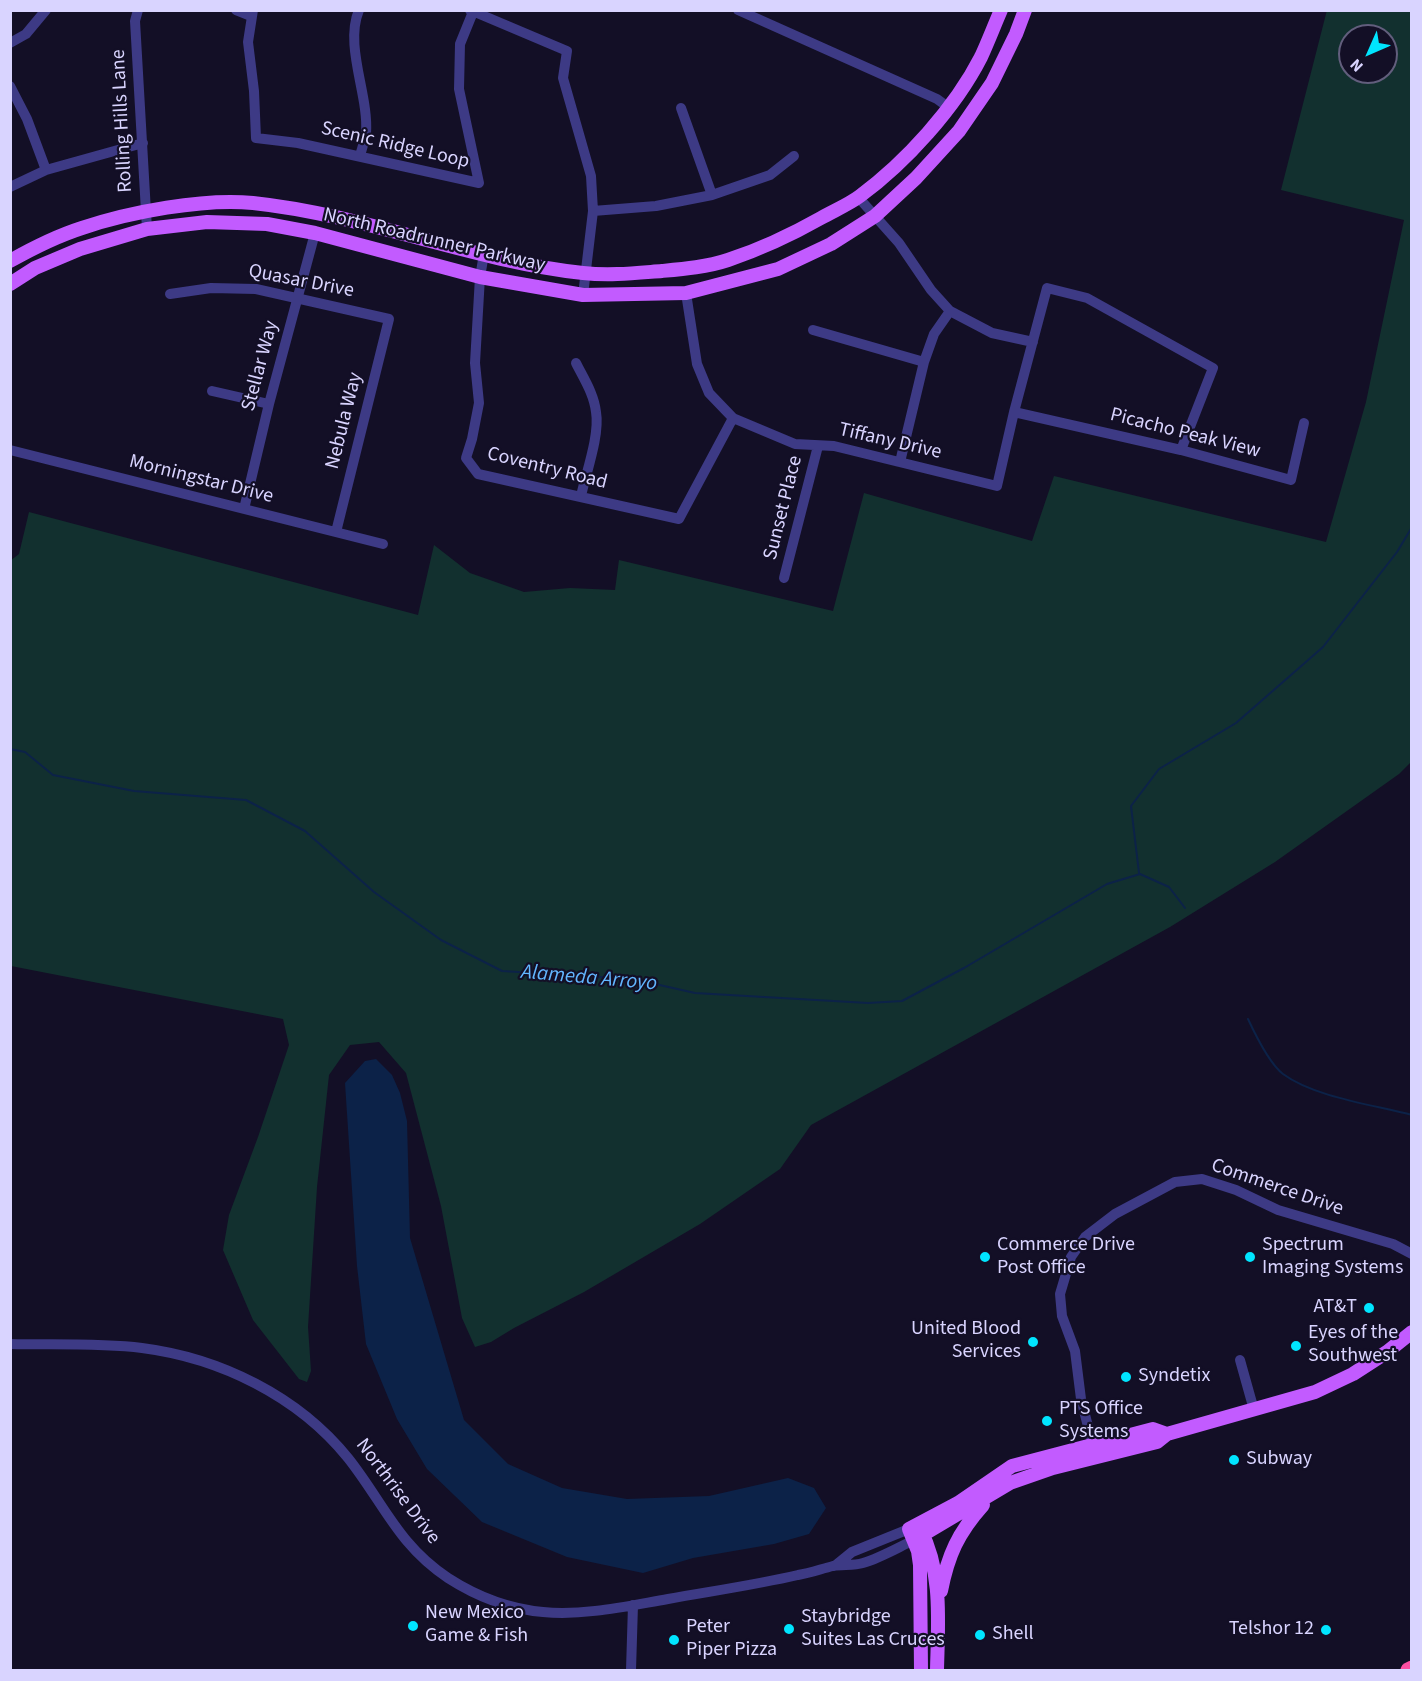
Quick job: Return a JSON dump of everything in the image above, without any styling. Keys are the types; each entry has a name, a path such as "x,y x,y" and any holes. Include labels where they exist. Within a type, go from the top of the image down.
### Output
{"main road":[{"name":"North Roadrunner Parkway","path":"10,261 39,245 82,228 146,212 209,202 252,203 317,213 530,265 586,273 626,274 682,269 726,261 798,231 858,197 897,165 948,107 981,58 1001,10"},
{"name":"North Roadrunner Parkway","path":"10,284 35,268 80,249 147,229 207,222 267,224 315,233 480,277 583,295 686,293 778,269 831,244 874,216 916,178 959,131 992,83 1025,10"},
{"path":"916,1532 1012,1466 1156,1442 1167,1434 1315,1392 1353,1374 1412,1332"},
{"path":"916,1532 1010,1483 1094,1451"},
{"path":"937,1671 939,1605 947,1564 956,1541 967,1523 983,1505 1010,1483"},
{"path":"916,1532 928,1546 939,1605"},
{"path":"916,1532 920,1565 921,1671"},
{"path":"921,1619 938,1621"}],"street":[{"path":"10,43 26,34 46,10"},
{"name":"Rolling Hills Lane","path":"138,10 135,21 147,229"},
{"path":"236,10 252,13"},
{"path":"359,10 355,20 355,45 366,132 360,156"},
{"path":"738,10 753,14 937,99 948,107"},
{"path":"471,11 567,51 563,78 591,176 593,211 583,295"},
{"name":"Scenic Ridge Loop","path":"252,13 248,42 254,91 256,138 298,143 479,183 459,89 460,44 471,11"},
{"path":"10,86 27,119 46,170"},
{"path":"681,108 712,195"},
{"path":"10,187 46,170 143,143"},
{"path":"593,211 656,206 712,195 770,175 794,156"},
{"path":"858,197 899,243 950,311 992,333 1033,342"},
{"name":"Stellar Way","path":"244,509 269,404 315,233"},
{"name":"Coventry Road","path":"484,254 480,277 475,363 479,403 466,458 478,474 679,519 734,418"},
{"name":"Quasar Drive","path":"170,294 211,288 245,289 298,297 389,319"},
{"path":"1014,411 1047,288 1088,298 1213,368 1181,450"},
{"name":"Tiffany Drive","path":"686,293 698,364 709,393 734,418 795,444 834,446 997,486 1014,411"},
{"path":"900,462 924,362 934,334 950,311"},
{"name":"Nebula Way","path":"336,532 389,319"},
{"path":"813,330 924,362"},
{"path":"576,363 592,395 597,414 595,438 581,496"},
{"path":"212,390 269,404"},
{"name":"Picacho Peak View","path":"1014,411 1181,450 1291,480 1304,423"},
{"name":"Sunset Place","path":"784,578 819,446"},
{"name":"Morningstar Drive","path":"10,450 383,544"},
{"name":"Commerce Drive","path":"1094,1451 1081,1399 1075,1351 1062,1316 1060,1294 1071,1257 1085,1237 1115,1214 1175,1182 1202,1179 1236,1190 1278,1210 1393,1244 1412,1254"},
{"name":"Northrise Drive","path":"10,1344 142,1348 175,1353 207,1362 242,1376 276,1395 332,1439 365,1481 393,1526 424,1560 458,1584 492,1600 540,1612 570,1614 633,1605 799,1575 836,1566 862,1564 916,1532"},
{"path":"1240,1360 1254,1410"},
{"path":"631,1671 633,1605"}],"green space":[{"path":"1327,10 1411,11 1411,762 1399,774 1275,862 1170,927 811,1125 780,1169 700,1224 584,1292 491,1342 475,1347 462,1318 441,1206 406,1073 379,1042 350,1045 329,1075 317,1187 308,1327 311,1371 307,1382 299,1379 253,1320 223,1250 229,1215 289,1045 283,1019 11,966 10,561 19,554 29,512 418,615 434,545 470,573 524,592 570,588 615,590 619,560 833,611 864,493 1032,541 1054,476 1326,542 1366,402 1404,220 1281,190"}],"water":[{"path":"376,1059 392,1075 400,1093 407,1121 410,1238 464,1420 508,1464 562,1488 627,1499 709,1496 788,1478 814,1488 826,1508 809,1534 774,1544 693,1558 643,1573 567,1557 482,1522 427,1469 397,1419 366,1344 357,1266 345,1083 365,1061"}],"waterway":[{"path":"1139,873 1131,806 1159,769 1236,723 1323,647 1397,552 1412,527"},
{"name":"Alameda Arroyo","path":"10,749 25,752 53,775 134,791 246,800 305,831 374,892 441,940 502,971 633,979 695,993 868,1003 902,1001 964,968 1107,884 1140,874 1169,887 1185,908"},
{"name":"Alameda Arroyo","path":"1248,1019 1273,1063 1283,1074 1296,1082 1327,1094 1412,1115"}],"place":[{"name":"Commerce Drive Post Office","path":"985,1257"},
{"name":"Spectrum Imaging Systems","path":"1250,1257"},
{"name":"AT&T","path":"1369,1308"},
{"name":"United Blood Services","path":"1033,1342"},
{"name":"Eyes of the Southwest","path":"1296,1346"},
{"name":"Syndetix","path":"1126,1377"},
{"name":"PTS Office Systems","path":"1047,1421"},
{"name":"Subway","path":"1234,1460"},
{"name":"New Mexico Game & Fish","path":"413,1626"},
{"name":"Staybridge Suites Las Cruces","path":"789,1629"},
{"name":"Telshor 12","path":"1326,1630"},
{"name":"Shell","path":"980,1635"},
{"name":"Peter Piper Pizza","path":"674,1640"}]}
